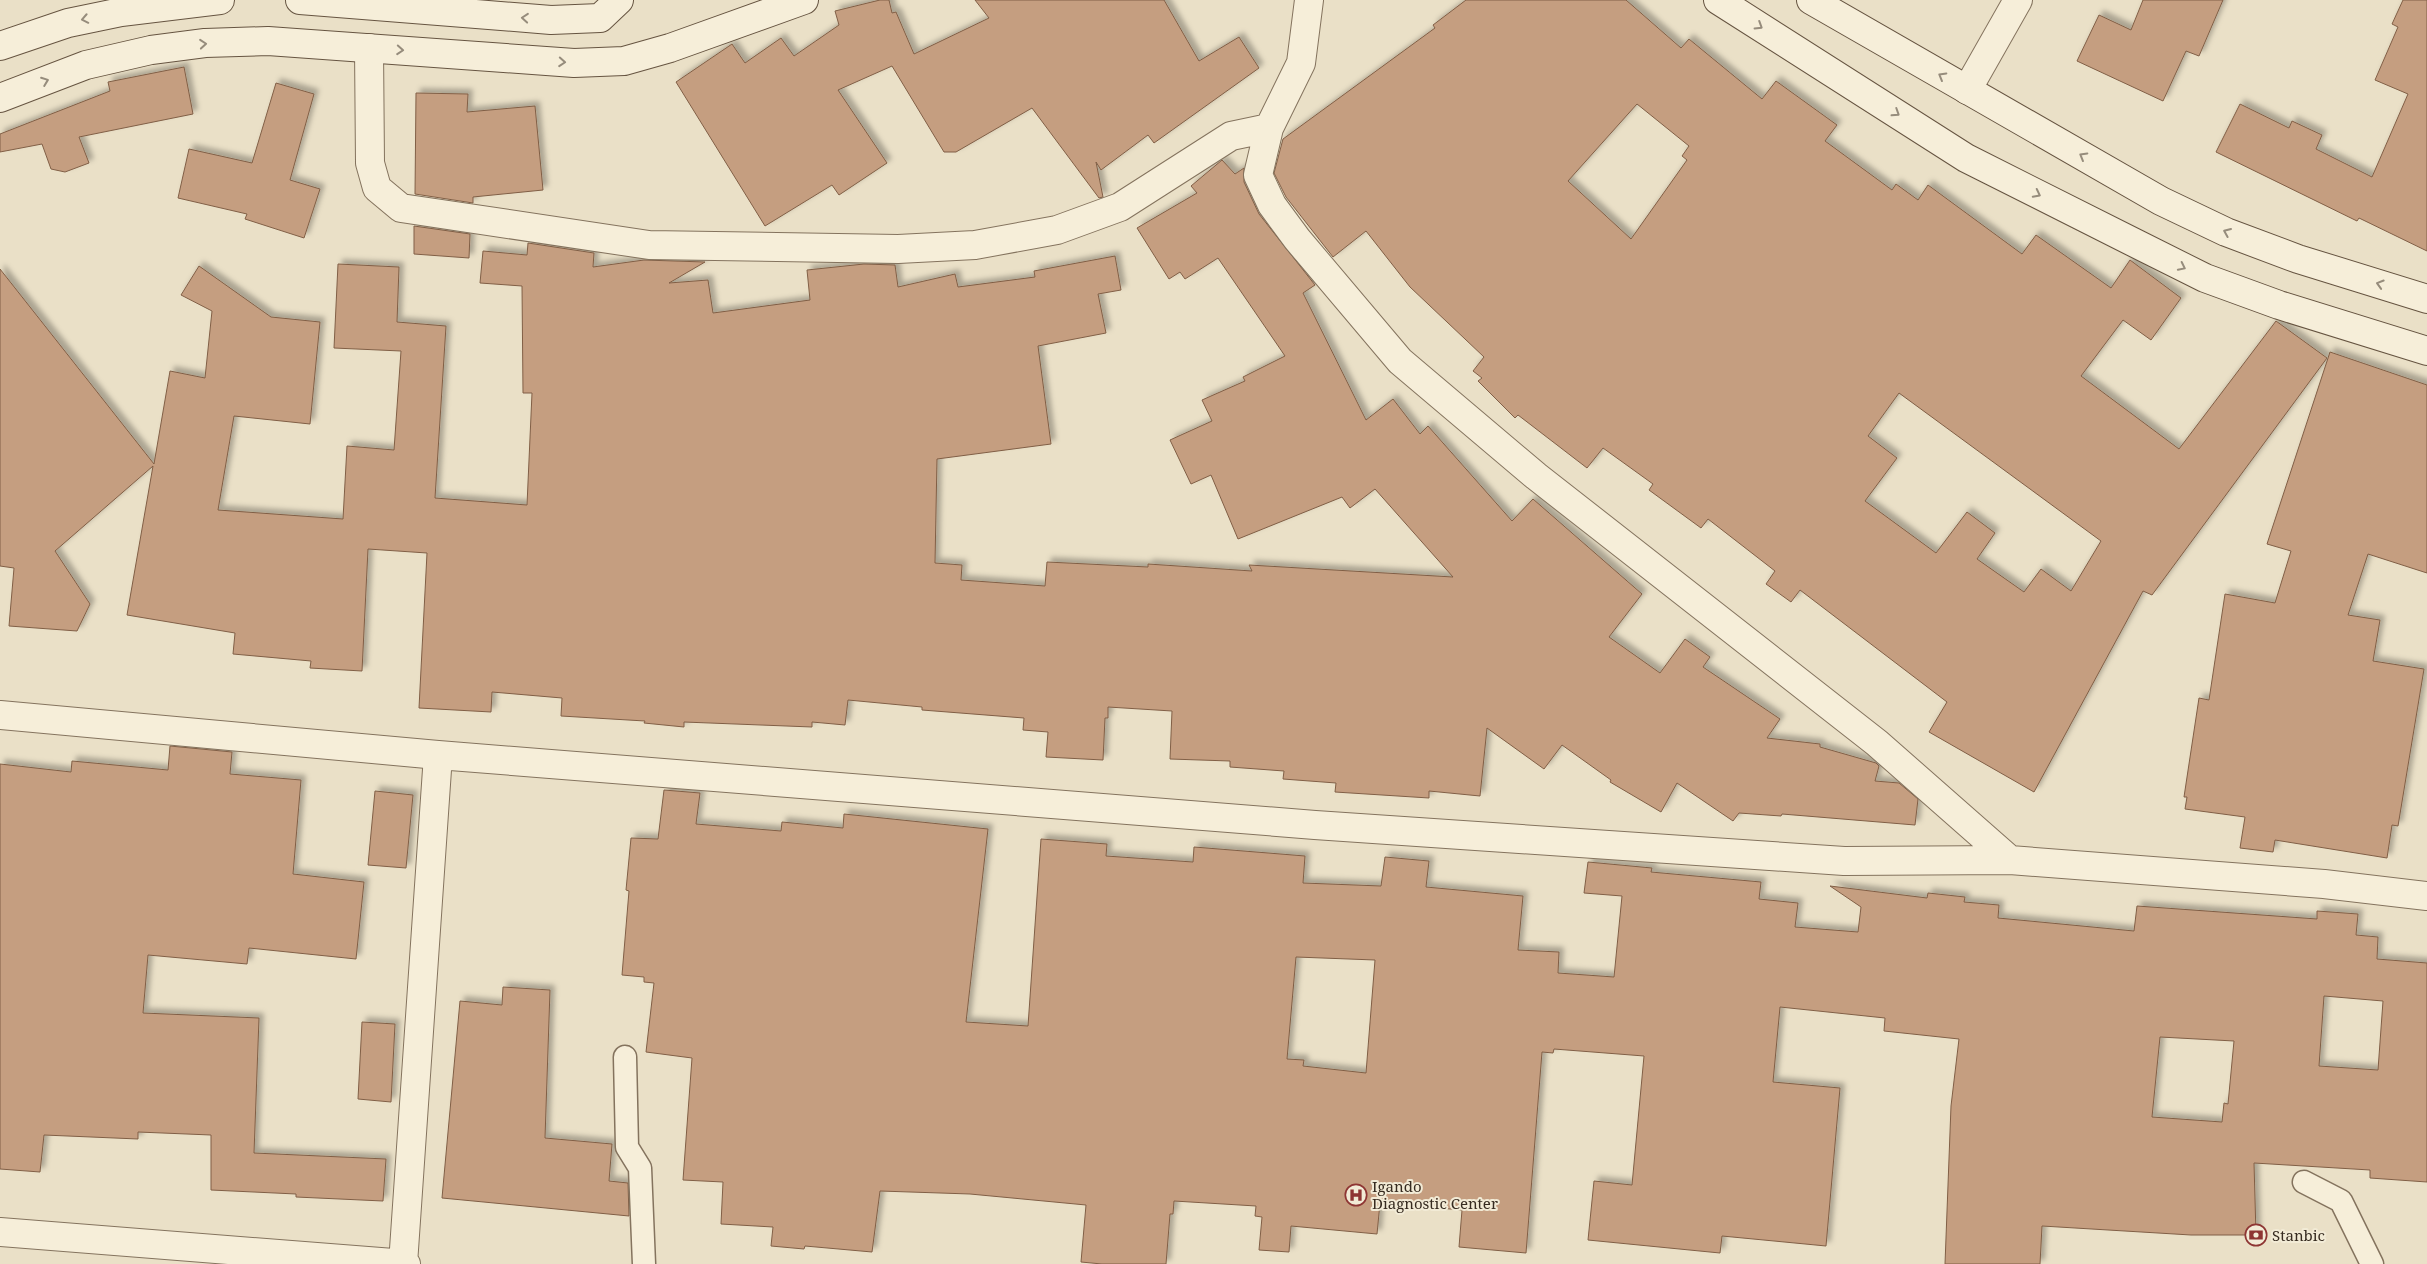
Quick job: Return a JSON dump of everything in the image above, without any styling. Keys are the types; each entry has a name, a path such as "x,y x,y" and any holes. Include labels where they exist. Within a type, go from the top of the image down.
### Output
{"street":[{"path":"0,46 116,6 220,0"},
{"path":"300,0 551,20 600,18 619,0"},
{"path":"0,98 86,65 150,50 205,43 268,41 574,63 624,61 670,48 804,0"},
{"path":"1309,0 1301,63 1269,128 1258,175 1272,205 1297,240 1400,361 1536,476 1877,743 2010,860"},
{"path":"1718,0 1966,158 2205,278 2279,305 2427,350"},
{"path":"1811,0 2161,201 2226,232 2298,259 2427,299"},
{"path":"1967,90 2018,0"},
{"path":"369,48 370,163 378,188 401,208 649,245 898,249 975,245 1057,230 1120,207 1231,136 1269,128"},
{"path":"0,715 438,755 1305,824 1835,860 2010,860 2324,884 2427,896"},
{"path":"0,1232 404,1264 438,755"}],"lane":[{"path":"626,1057 627,1147 640,1168 644,1264"},
{"path":"2304,1182 2341,1201 2372,1264"}],"building":[{"path":"880,0 889,0 892,13 896,12 914,54 989,18 975,0 1164,0 1199,61 1239,37 1259,68 1154,143 1148,135 1101,170 1096,162 1103,197 1099,198 1032,108 956,152 944,152 892,66 838,90 887,163 839,195 832,185 765,226 676,82 732,44 745,63 781,38 794,56 839,25 835,11"},
{"path":"1466,0 1626,0 1681,48 1689,39 1762,99 1776,81 1837,125 1825,141 1892,190 1896,184 1918,200 1928,185 2022,254 2036,235 2111,288 2130,260 2181,298 2151,340 2123,320 2081,376 2179,449 2276,321 2327,358 2152,595 2143,591 2034,792 1929,732 1947,702 1800,590 1791,602 1766,584 1775,571 1708,519 1701,528 1649,490 1653,484 1603,448 1587,468 1518,415 1515,418 1478,381 1482,378 1473,371 1484,357 1410,287 1366,231 1333,257 1286,197 1274,173 1283,139 1435,28 1433,25","holes":["1637,104 1689,146 1682,156 1687,160 1631,239 1568,181","1899,393 2101,541 2071,591 2041,569 2024,592 1977,559 1995,533 1967,512 1936,553 1865,501 1897,458 1868,436"]},
{"path":"2143,0 2223,0 2199,56 2186,51 2163,101 2077,61 2099,15 2131,30"},
{"path":"2403,0 2427,0 2427,251 2359,218 2357,221 2216,152 2240,104 2289,128 2292,121 2322,135 2316,149 2372,177 2408,94 2375,80 2398,27 2392,24"},
{"path":"184,67 193,114 79,137 89,163 65,172 51,169 42,144 0,152 0,134 110,91 108,82"},
{"path":"276,83 314,94 290,180 320,189 304,238 245,219 247,214 178,198 189,149 252,163"},
{"path":"416,93 468,94 467,112 535,106 543,190 473,197 473,203 415,194"},
{"path":"1222,160 1235,174 1244,168 1244,182 1259,214 1315,285 1303,293 1366,420 1393,399 1420,434 1428,426 1512,521 1533,499 1642,594 1609,637 1660,673 1685,639 1710,657 1703,667 1780,719 1767,738 1820,744 1820,747 1876,763 1879,766 1875,781 1899,783 1918,799 1915,825 1782,814 1781,816 1739,813 1733,821 1677,783 1661,812 1610,782 1611,780 1562,745 1544,769 1487,728 1480,796 1429,791 1429,798 1335,792 1336,783 1283,779 1284,771 1230,767 1230,761 1170,759 1172,711 1108,707 1108,718 1105,718 1103,760 1046,757 1048,732 1023,730 1024,718 922,710 922,707 848,700 845,725 812,722 812,727 684,722 684,727 644,723 645,721 561,716 562,698 492,692 491,712 419,708 427,553 368,549 362,671 310,668 311,661 233,654 235,633 127,615 153,466 55,551 90,604 77,631 9,626 14,568 0,566 0,269 154,464 170,371 205,378 212,311 181,295 199,266 271,317 320,322 310,424 234,416 218,510 343,519 347,446 394,450 401,351 334,348 338,264 399,267 397,322 446,326 435,498 527,505 532,393 523,393 522,286 480,283 483,251 527,255 528,243 594,253 593,267 644,260 705,262 669,283 708,280 713,313 810,300 807,270 864,264 895,265 898,287 955,274 958,287 1035,277 1034,271 1115,256 1121,290 1098,294 1106,333 1038,346 1051,444 937,459 935,563 962,565 961,580 1045,586 1047,562 1148,567 1148,564 1252,571 1249,565 1453,577 1375,489 1350,508 1342,497 1238,539 1211,475 1191,484 1170,440 1212,421 1202,400 1245,381 1243,377 1285,356 1218,258 1185,279 1180,272 1169,279 1137,228 1197,193 1191,186"},
{"path":"414,226 470,234 469,258 414,254"},
{"path":"2330,352 2427,385 2427,573 2368,554 2348,615 2380,620 2373,661 2424,669 2398,826 2392,825 2387,858 2275,840 2273,852 2240,848 2245,817 2185,809 2187,797 2184,797 2199,698 2209,700 2225,594 2275,603 2291,551 2267,544"},
{"path":"170,746 232,752 230,774 301,780 293,874 364,882 356,959 249,948 247,964 148,955 143,1013 259,1018 254,1153 386,1159 383,1201 296,1197 296,1194 211,1190 211,1135 138,1132 138,1139 44,1135 40,1172 0,1169 0,764 71,772 72,761 168,770"},
{"path":"664,790 700,793 696,824 781,831 782,822 843,828 844,814 988,829 966,1022 1028,1026 1041,839 1107,844 1106,856 1193,862 1194,847 1305,856 1303,883 1381,886 1385,857 1429,861 1426,887 1523,896 1518,950 1559,952 1558,973 1614,977 1622,896 1584,893 1588,862 1652,868 1651,872 1761,882 1759,899 1798,903 1795,927 1858,932 1861,907 1830,886 1927,898 1928,893 1965,897 1964,902 1999,905 1998,918 2134,931 2137,906 2317,919 2317,911 2358,914 2356,935 2378,937 2377,959 2427,963 2427,1182 2370,1178 2370,1170 2254,1163 2256,1235 2191,1235 2042,1226 2040,1264 1945,1264 1951,1106 1959,1039 1884,1031 1885,1018 1780,1007 1773,1082 1840,1088 1826,1246 1722,1236 1720,1253 1588,1240 1594,1181 1632,1185 1644,1056 1554,1049 1553,1053 1542,1052 1526,1253 1459,1247 1462,1210 1380,1203 1377,1234 1291,1226 1289,1252 1259,1250 1262,1217 1255,1216 1256,1206 1174,1201 1173,1214 1170,1214 1166,1264 1102,1264 1081,1262 1086,1205 970,1194 880,1191 872,1252 805,1246 804,1249 771,1246 773,1227 721,1224 723,1182 683,1180 692,1058 646,1052 654,983 644,982 644,977 622,975 629,891 626,890 631,838 658,839","holes":["1296,957 1375,960 1366,1073 1303,1066 1304,1060 1287,1059","2324,996 2383,1001 2378,1070 2319,1066","2160,1037 2234,1041 2228,1104 2224,1103 2222,1122 2152,1117"]},
{"path":"375,791 413,795 406,868 368,865"},
{"path":"503,987 550,990 545,1138 612,1144 609,1181 628,1183 629,1216 442,1198 460,1001 502,1005"},
{"path":"362,1022 395,1024 391,1102 358,1099"}],"place":[{"name":"Igando Diagnostic Center","path":"1356,1195"},
{"name":"Stanbic","path":"2256,1235"}]}
